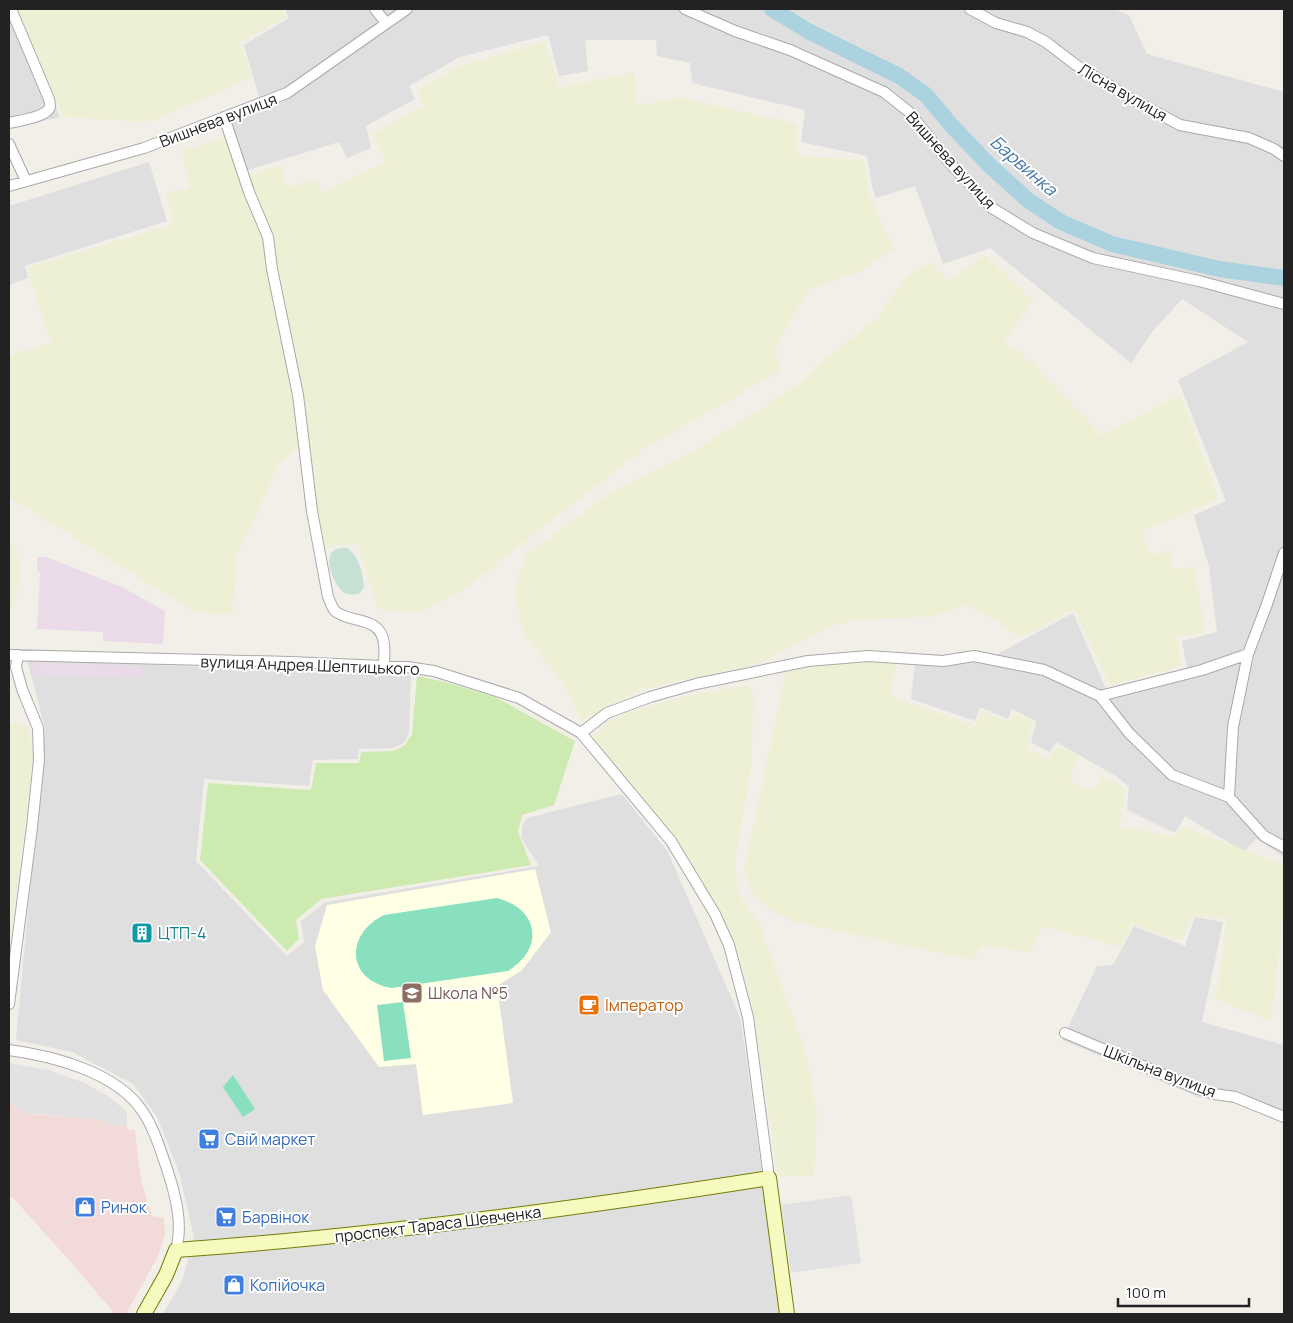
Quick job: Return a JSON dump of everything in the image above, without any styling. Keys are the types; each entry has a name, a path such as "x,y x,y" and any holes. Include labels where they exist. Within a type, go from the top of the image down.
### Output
{"street":[{"path":"9,123 38,116 46,112 50,107 50,99 11,9"},
{"path":"375,9 386,23"},
{"name":"Вишнева вулиця","path":"9,186 144,148 287,93 407,9"},
{"name":"Вишнева вулиця","path":"685,9 735,31 790,50 884,92 908,111 950,162 992,208 1033,233 1093,258 1199,281 1284,304"},
{"name":"Лісна вулиця","path":"970,9 996,23 1027,32 1046,42 1076,65 1130,98 1180,125 1249,138 1274,149 1284,156"},
{"path":"224,117 248,192 268,237 272,269 298,395 312,511 328,597 334,610 340,614 371,623 377,628 384,642 384,667"},
{"path":"9,144 26,180"},
{"path":"1228,797 1233,727 1248,654 1284,553"},
{"path":"1100,696 1202,670 1248,654"},
{"path":"9,1004 39,760 38,728 22,689 13,655"},
{"name":"вулиця Андрея Шептицького","path":"13,655 218,662 290,662 434,670 519,698 581,733 671,841 715,914 729,945 748,1017 769,1178"},
{"path":"581,733 607,713 650,697 696,684 808,661 868,656 943,661 974,656 1044,670 1100,696 1129,734 1172,775 1228,797 1264,836 1284,847"},
{"name":"Шкільна вулиця","path":"1065,1033 1193,1087 1214,1094 1234,1097 1284,1117"},
{"path":"9,1050 59,1059 115,1085 138,1105 154,1132 170,1180 180,1231 176,1250 166,1275 144,1314"},
{"path":"769,1178 787,1314"},
{"name":"проспект Тараса Шевченка","path":"176,1250 291,1242 590,1204 769,1178"}],"shaded area":[{"path":"9,9 14,9 60,117 9,129"},
{"path":"17,9 281,9 286,18 240,41 251,78 148,122 64,117"},
{"path":"285,9 1114,9 1129,15 1147,54 1284,92 1284,857 1256,839 1244,852 1185,816 1175,833 1127,810 1129,787 1116,776 1056,742 1050,752 1031,743 1036,721 1012,709 1008,719 980,707 975,721 911,699 916,654 945,655 968,651 996,655 1073,613 1106,689 1187,668 1182,641 1217,632 1209,567 1194,515 1226,501 1178,380 1248,342 1182,299 1152,332 1131,363 990,248 943,264 915,186 876,198 867,156 801,142 805,110 692,83 690,63 657,56 656,40 585,40 588,71 559,76 548,35 460,57 409,86 415,99 366,126 371,148 347,158 339,142 239,173 219,113 259,97 244,45 289,18"},
{"path":"545,41 559,88 634,72 636,106 678,97 797,124 797,155 865,161 868,191 894,249 860,271 808,290 774,351 780,371 645,448 464,589 419,613 379,610 357,543 323,548 304,440 278,466 237,554 232,614 197,613 9,497 9,356 51,343 27,268 174,224 165,192 190,189 182,150 226,138 238,177 280,166 287,187 316,179 322,192 386,163 373,134 423,105 417,90 459,66"},
{"path":"149,162 167,221 25,266 28,278 9,285 9,206"},
{"path":"985,255 1033,301 1004,341 1034,364 1102,436 1180,394 1219,499 1142,531 1149,555 1169,551 1174,569 1194,567 1205,633 1177,636 1182,666 1110,685 1074,610 1022,637 968,604 934,616 850,621 824,629 758,664 641,689 581,721 565,685 523,632 514,591 526,555 615,490 703,445 801,383 820,363 877,318 908,275 932,262 947,282"},
{"path":"9,541 15,543 20,570 15,603 9,610"},
{"path":"347,548 358,560 361,570 364,587 359,594 343,592 334,579 330,567 329,561 332,552 337,549"},
{"path":"37,557 46,557 122,587 165,611 163,644 103,641 103,632 37,629 40,573 37,572"},
{"path":"27,660 411,675 409,733 404,743 393,748 359,749 358,759 313,760 309,786 204,779 196,861 287,956 304,942 301,921 326,902 539,866 522,839 522,827 527,818 622,794 668,852 741,1020 781,1314 163,1314 182,1281 194,1237 179,1172 157,1117 133,1084 72,1052 16,1040 45,728"},
{"path":"856,661 897,661 889,696 976,726 982,711 1009,722 1013,713 1033,721 1027,749 1049,759 1056,746 1079,755 1069,780 1093,791 1102,776 1125,788 1120,826 1176,837 1181,826 1284,865 1284,910 1271,1022 1216,998 1227,919 1193,915 1181,941 1133,924 1121,947 1044,926 1030,952 981,947 973,960 795,922 767,908 757,898 748,883 744,871 786,671 808,666"},
{"path":"33,662 141,666 141,678 32,674"},
{"path":"749,685 754,700 751,768 735,863 738,895 759,923 807,1057 817,1114 814,1176 778,1176 755,1020 743,967 719,911 683,850 591,739 607,724 626,713 686,696"},
{"path":"9,723 27,724 34,754 9,948"},
{"name":"Школа №5","path":"535,869 551,932 522,970 497,986 513,1103 423,1115 416,1064 379,1067 323,990 315,946 327,905"},
{"path":"1195,917 1223,922 1202,1022 1284,1045 1284,1123 1234,1102 1198,1097 1062,1040 1097,966 1113,965 1134,926 1185,946"},
{"path":"9,1063 49,1070 82,1082 107,1095 127,1112 127,1126 106,1125 105,1120 25,1113 9,1103"},
{"name":"Ринок","path":"9,1103 30,1114 105,1120 106,1125 127,1126 129,1130 135,1130 141,1181 152,1216 164,1218 165,1235 158,1256 126,1314 115,1314 69,1260 14,1199 9,1196"},
{"path":"851,1195 861,1263 791,1273 781,1205"}],"green space":[{"path":"417,676 495,697 575,741 554,805 522,815 518,832 531,865 321,899 296,920 299,939 287,951 200,860 208,783 311,790 316,763 359,763 361,752 394,751 405,745 412,734"},
{"path":"497,898 511,903 522,911 529,920 532,930 532,941 528,951 520,962 508,971 392,988 377,984 366,976 359,967 356,956 357,945 362,934 371,924 384,915"},
{"path":"403,1002 411,1058 384,1061 377,1005"},
{"path":"233,1075 255,1109 243,1117 223,1087"}],"waterway":[{"name":"Барвинка","path":"772,9 808,31 899,76 926,95 989,165 1029,201 1061,222 1112,244 1219,269 1284,278"}],"place":[{"name":"ЦТП-4","path":"142,933"},
{"name":"Школа №5","path":"412,993"},
{"name":"Імператор","path":"589,1005"},
{"name":"Свiй маркет","path":"209,1139"},
{"name":"Ринок","path":"85,1207"},
{"name":"Барвінок","path":"226,1217"},
{"name":"Копійочка","path":"234,1285"}]}
